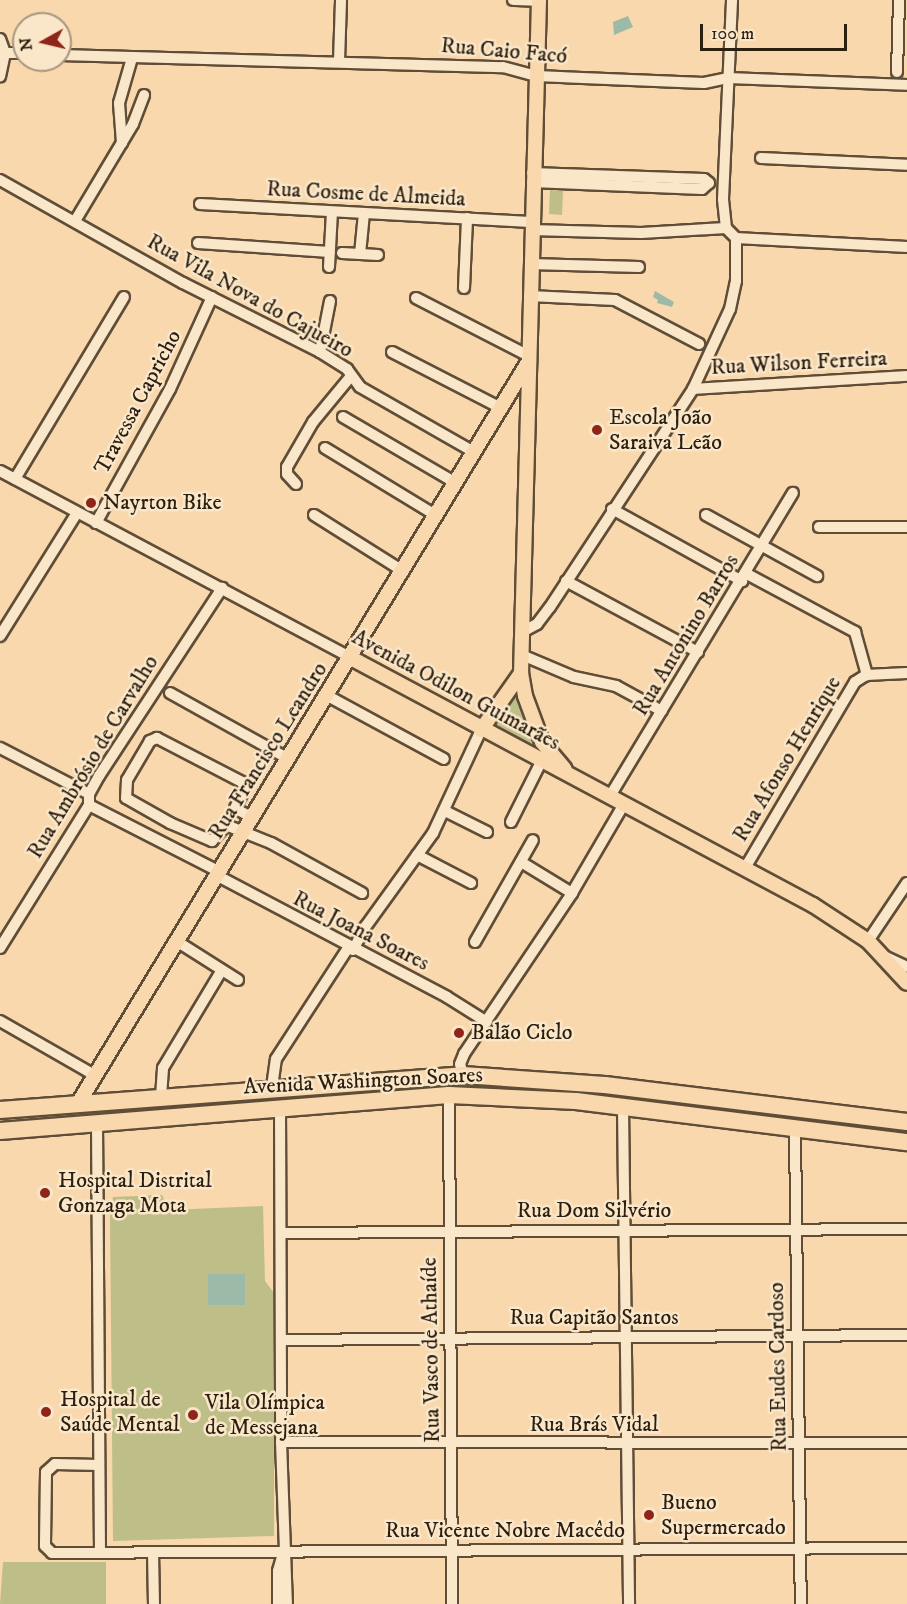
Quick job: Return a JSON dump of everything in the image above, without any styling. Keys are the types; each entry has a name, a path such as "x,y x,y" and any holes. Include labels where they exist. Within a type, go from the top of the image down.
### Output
{"highway":[{"name":"Avenida Washington Soares","path":"0,1110 272,1087 463,1075 605,1085 907,1122"},
{"name":"Avenida Washington Soares","path":"0,1131 449,1095 534,1098 623,1107 907,1142"}],"main road":[{"path":"539,1 532,177 521,673 525,696 542,742 565,769"},
{"name":"Rua Francisco Leandro","path":"79,1102 178,942 287,758 351,658 529,358"},
{"path":"504,403 523,391 527,411"},
{"name":"Avenida Odilon Guimarães","path":"351,658 481,730 565,769 624,804 745,868 868,941 886,957 907,982"},
{"path":"481,730 521,673"}],"street":[{"path":"339,61 342,0"},
{"path":"513,0 539,1"},
{"path":"732,0 728,78 726,228 736,238 907,246"},
{"path":"897,72 899,0"},
{"path":"0,39 5,52 1,69"},
{"path":"5,52 12,52"},
{"name":"Rua Caio Facó","path":"72,55 503,67 537,76 704,83 728,78 907,85"},
{"path":"122,143 119,103 132,57"},
{"path":"75,221 122,143 144,95"},
{"path":"761,158 907,165"},
{"path":"532,177 702,189 709,183 704,179 607,181"},
{"name":"Rua Vila Nova do Cajueiro","path":"0,180 212,297 321,352 347,369 360,387 474,452"},
{"name":"Rua Cosme de Almeida","path":"200,204 467,219 531,226 640,233 726,228"},
{"path":"329,267 333,212"},
{"path":"360,254 364,213"},
{"path":"464,288 467,219"},
{"path":"522,632 537,624 693,389 730,309 736,281 736,238"},
{"path":"198,243 330,252"},
{"path":"342,253 378,255"},
{"path":"530,264 639,267"},
{"path":"530,296 615,300 699,344"},
{"path":"15,479 124,297"},
{"name":"Travessa Capricho","path":"96,523 170,389 212,297"},
{"path":"417,298 529,358"},
{"path":"321,352 330,301"},
{"path":"392,352 504,403"},
{"path":"296,484 286,471 291,459 313,422 351,376"},
{"name":"Rua Wilson Ferreira","path":"693,389 907,376"},
{"path":"343,417 456,483"},
{"path":"325,448 436,516"},
{"name":"Avenida Odilon Guimarães","path":"0,471 351,658"},
{"name":"Rua Antonino Barros","path":"610,796 763,547 793,493"},
{"path":"612,509 744,578 855,632 867,675 907,673"},
{"path":"0,636 77,513"},
{"path":"314,515 403,571"},
{"path":"706,515 817,576"},
{"path":"819,527 907,527"},
{"path":"566,581 698,652"},
{"name":"Rua Ambrósio de Carvalho","path":"0,948 89,799 222,588"},
{"path":"522,655 574,677 616,686 662,711"},
{"name":"Rua Afonso Henrique","path":"745,868 855,682 867,675"},
{"path":"170,693 287,758"},
{"path":"326,695 444,759"},
{"path":"272,1087 276,1059 417,855 445,810 481,730"},
{"path":"251,817 235,808 244,788 242,782 157,738 150,741 127,780 126,798 188,831 212,841 226,825 241,834 271,843 362,893"},
{"name":"Rua Joana Soares","path":"0,748 350,949 447,997 487,1022"},
{"path":"511,822 542,760"},
{"path":"463,1075 460,1064 464,1054 572,893 624,804"},
{"path":"445,810 488,832"},
{"path":"475,942 533,840"},
{"path":"417,855 471,883"},
{"path":"521,862 572,893"},
{"path":"868,941 907,883"},
{"path":"178,942 238,980"},
{"name":"Avenida Odilon Guimarães","path":"886,957 907,967"},
{"path":"160,1097 163,1068 222,970"},
{"path":"0,1021 96,1076"},
{"name":"Rua Vasco de Athaíde","path":"449,1095 448,1232 451,1339 452,1604"},
{"path":"280,1107 281,1442 283,1552 287,1604"},
{"path":"623,1107 629,1604"},
{"path":"97,1123 100,1552"},
{"name":"Rua Eudes Cardoso","path":"795,1130 801,1604"},
{"name":"Rua Dom Silvério","path":"281,1233 907,1229"},
{"name":"Rua Capitão Santos","path":"281,1340 907,1335"},
{"name":"Rua Brás Vidal","path":"281,1442 799,1446 907,1443"},
{"name":"Rua Vicente Nobre Macêdo","path":"99,1465 55,1464 46,1472 48,1550 283,1552 907,1548"},
{"path":"153,1552 154,1604"},
{"path":"278,1604 278,1572 283,1552"}],"green space":[{"path":"550,190 563,191 562,215 549,214"},
{"path":"517,690 534,740 530,744 492,725"},
{"name":"Vila Olímpica de Messejana","path":"162,1195 169,1210 263,1206 265,1281 274,1293 274,1536 113,1541 110,1217 113,1197"},
{"path":"3,1562 106,1562 106,1604 0,1604"}],"shaded area":[{"path":"628,16 633,27 614,35 613,22"},
{"path":"655,291 674,302 672,307 657,303 658,300 653,297"},
{"path":"208,1274 245,1274 245,1305 208,1305"}],"place":[{"name":"Escola João Saraiva Leão","path":"597,430"},
{"name":"Nayrton Bike","path":"91,503"},
{"name":"Balão Ciclo","path":"459,1033"},
{"name":"Hospital Distrital Gonzaga Mota","path":"45,1193"},
{"name":"Hospital de Saúde Mental","path":"46,1412"},
{"name":"Vila Olímpica de Messejana","path":"193,1415"},
{"name":"Bueno Supermercado","path":"649,1515"}]}
